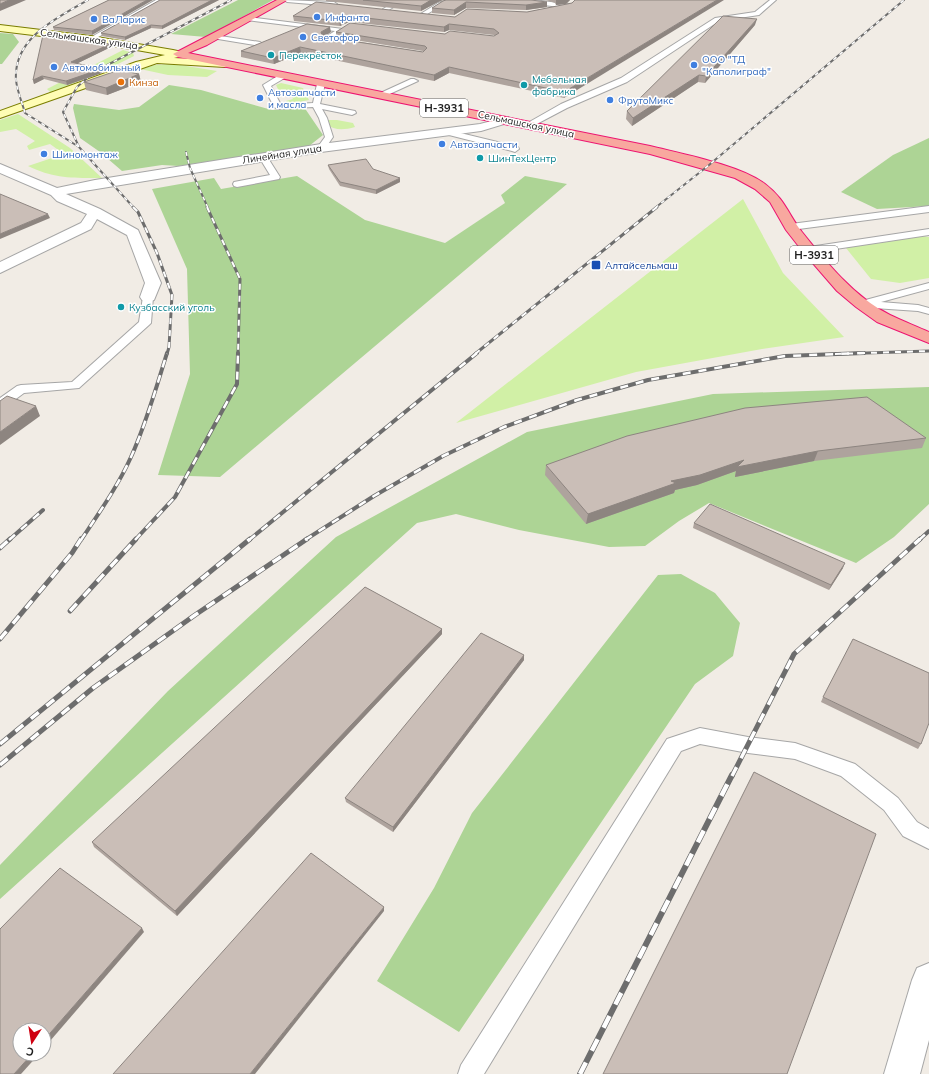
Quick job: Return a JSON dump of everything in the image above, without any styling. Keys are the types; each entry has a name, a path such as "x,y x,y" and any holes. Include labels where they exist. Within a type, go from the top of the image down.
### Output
{"highway":[{"path":"178,54 214,38 283,0"},
{"path":"214,38 214,42 206,50 207,55 244,65 244,68"},
{"name":"Сельмашская улица","path":"178,54 650,150 709,166 740,175 760,186 776,200 791,227"},
{"name":"Н-3931","path":"791,227 809,250 843,288 862,304 883,318 929,338"}],"main road":[{"name":"Сельмашская улица","path":"0,28 91,39 178,54"},
{"path":"140,64 148,55 146,48 173,48 201,44"},
{"path":"1,113 140,64 178,54"},
{"path":"140,64 180,61 225,64"}],"street":[{"name":"Линейная улица","path":"56,192 95,184 321,148 481,127 507,120"},
{"path":"3,172 56,192 62,198 95,212 133,233 153,282 148,297"},
{"path":"0,268 86,226 95,212"},
{"path":"902,1074 929,980"}],"lane":[{"path":"91,39 160,0"},
{"path":"287,0 344,5"},
{"path":"385,10 402,0"},
{"path":"517,0 571,4 547,10"},
{"path":"528,125 564,106 624,80 717,19 757,14 773,0"},
{"path":"422,15 440,4 454,2"},
{"path":"378,9 392,11"},
{"path":"415,14 435,16"},
{"path":"249,18 341,30"},
{"path":"348,25 326,39 348,43"},
{"path":"214,38 260,44"},
{"path":"284,76 267,86 278,107 316,105 352,113"},
{"path":"380,95 414,81"},
{"path":"321,84 316,105 323,118 329,137 321,148"},
{"path":"448,132 515,149"},
{"path":"237,184 276,177 263,157"},
{"path":"791,227 929,209"},
{"path":"809,250 929,232"},
{"path":"862,304 929,286"},
{"path":"0,404 21,389 75,385 145,323 148,297"},
{"path":"862,304 918,308 929,311"},
{"path":"470,1074 674,746 700,736 748,745 795,751 848,770 891,804 910,829 929,840"}],"green space":[{"path":"238,0 273,0 206,37 171,34"},
{"path":"0,33 13,34 19,42 2,64 0,64"},
{"path":"123,50 133,53 134,56 51,93 47,89"},
{"path":"174,64 217,71 207,77 168,75 140,69 155,65"},
{"path":"281,83 303,88 309,100 289,104 286,101 293,99 289,92 279,91 276,85"},
{"path":"169,85 201,90 272,110 304,107 323,135 309,146 179,166 162,165 122,171 100,152 80,138 73,108 74,104 119,110 139,107"},
{"path":"18,114 70,148 102,178 73,178 56,176 28,166 64,154 50,144 29,150 27,146 35,141 16,129 0,132 0,120"},
{"path":"328,120 353,123 355,127 336,129 326,124"},
{"path":"929,138 929,206 877,209 841,192 893,155"},
{"path":"297,176 365,220 445,243 505,203 501,195 525,176 567,184 220,477 158,475 190,374 187,269 152,189 214,178 221,189"},
{"path":"743,199 783,273 844,337 762,349 636,372 456,423"},
{"path":"916,235 929,237 929,278 900,283 871,279 846,248 849,245"},
{"path":"929,387 929,504 894,537 856,563 709,503 679,521 645,546 609,547 519,530 456,514 417,523 0,899 0,865 168,691 336,537 527,432 713,394"},
{"path":"681,574 715,593 740,623 733,656 695,684 459,1032 377,981 434,888 472,813 658,575"}],"building":[{"path":"0,0 9,0 0,4"},
{"path":"109,0 147,0 92,31 53,27"},
{"path":"160,0 212,0 162,26 151,25 125,37 101,33"},
{"path":"363,0 431,0 421,6"},
{"path":"446,0 531,0 547,2 526,5 466,2 454,10 432,8"},
{"path":"575,0 717,0 564,92 449,67 434,75 300,47 273,58 241,51 307,24 330,27 321,32 325,37 423,52 427,48 425,46 336,32 350,23 445,34 450,31 494,36 499,33 494,29 449,24 444,27 349,16 339,21 293,16 316,2 455,17 467,9 527,12 572,3"},
{"path":"723,16 757,19 706,76 699,75 633,118 627,111"},
{"path":"43,35 110,44 71,62 101,69 66,81 42,76 33,80"},
{"path":"119,70 139,74 106,88 84,82"},
{"path":"366,159 373,169 400,178 376,190 340,182 328,165"},
{"path":"0,194 48,214 0,234"},
{"path":"7,396 36,406 0,432 0,401"},
{"path":"867,397 926,438 818,451 737,467 744,460 700,475 671,481 676,483 588,514 546,465 627,436 745,408"},
{"path":"710,504 845,563 831,585 694,523"},
{"path":"365,587 442,629 175,911 92,842"},
{"path":"481,633 524,655 393,827 345,798"},
{"path":"853,639 929,673 929,723 921,744 823,697"},
{"path":"754,772 876,834 787,1074 603,1074"},
{"path":"311,853 384,907 250,1074 113,1074"},
{"path":"60,868 142,928 52,1031 52,1022 12,1022 12,1062 25,1062 14,1074 0,1074 0,929"}],"railway":[{"path":"79,147 25,113 16,80 17,65 22,52 29,41 51,22 88,0"},
{"path":"79,147 63,112 77,87 94,72 231,0"},
{"path":"655,208 709,165 904,0"},
{"path":"79,147 134,208"},
{"path":"186,152 190,168 208,208"},
{"path":"207,207 240,279 238,354"},
{"path":"475,354 657,207"},
{"path":"134,208 138,212 157,253 172,295 169,347 167,354"},
{"path":"852,353 929,351"},
{"path":"81,540 126,468 146,419 167,353"},
{"path":"135,540 175,497 237,384 238,353"},
{"path":"249,540 477,353"},
{"path":"305,540 374,496 443,456 504,427 577,400 648,380 785,356 852,353"},
{"path":"835,354 852,353"},
{"path":"852,353 864,353"},
{"path":"9,540 43,510"},
{"path":"919,540 929,531"},
{"path":"0,548 10,539"},
{"path":"0,639 72,553 81,539"},
{"path":"70,611 136,539"},
{"path":"0,744 250,539"},
{"path":"0,765 93,688 195,615 307,539"},
{"path":"732,776 794,654 920,539"},
{"path":"580,1074 732,775"}],"place":[{"name":"Инфанта","path":"317,17"},
{"name":"ВаЛарис","path":"94,19"},
{"name":"Светофор","path":"303,37"},
{"name":"Перекрёсток","path":"271,55"},
{"name":"ООО \"ТД \"Каполиграф\"","path":"694,65"},
{"name":"Автомобильный","path":"54,67"},
{"name":"Кинза","path":"121,82"},
{"name":"Мебельная фабрика","path":"524,85"},
{"name":"Автозапчасти и масла","path":"260,98"},
{"name":"ФрутоМикс","path":"610,100"},
{"name":"Автозапчасти","path":"442,144"},
{"name":"Шиномонтаж","path":"44,154"},
{"name":"ШинТехЦентр","path":"480,158"},
{"name":"Алтайсельмаш","path":"596,265"},
{"name":"Кузбасский уголь","path":"121,307"}]}
